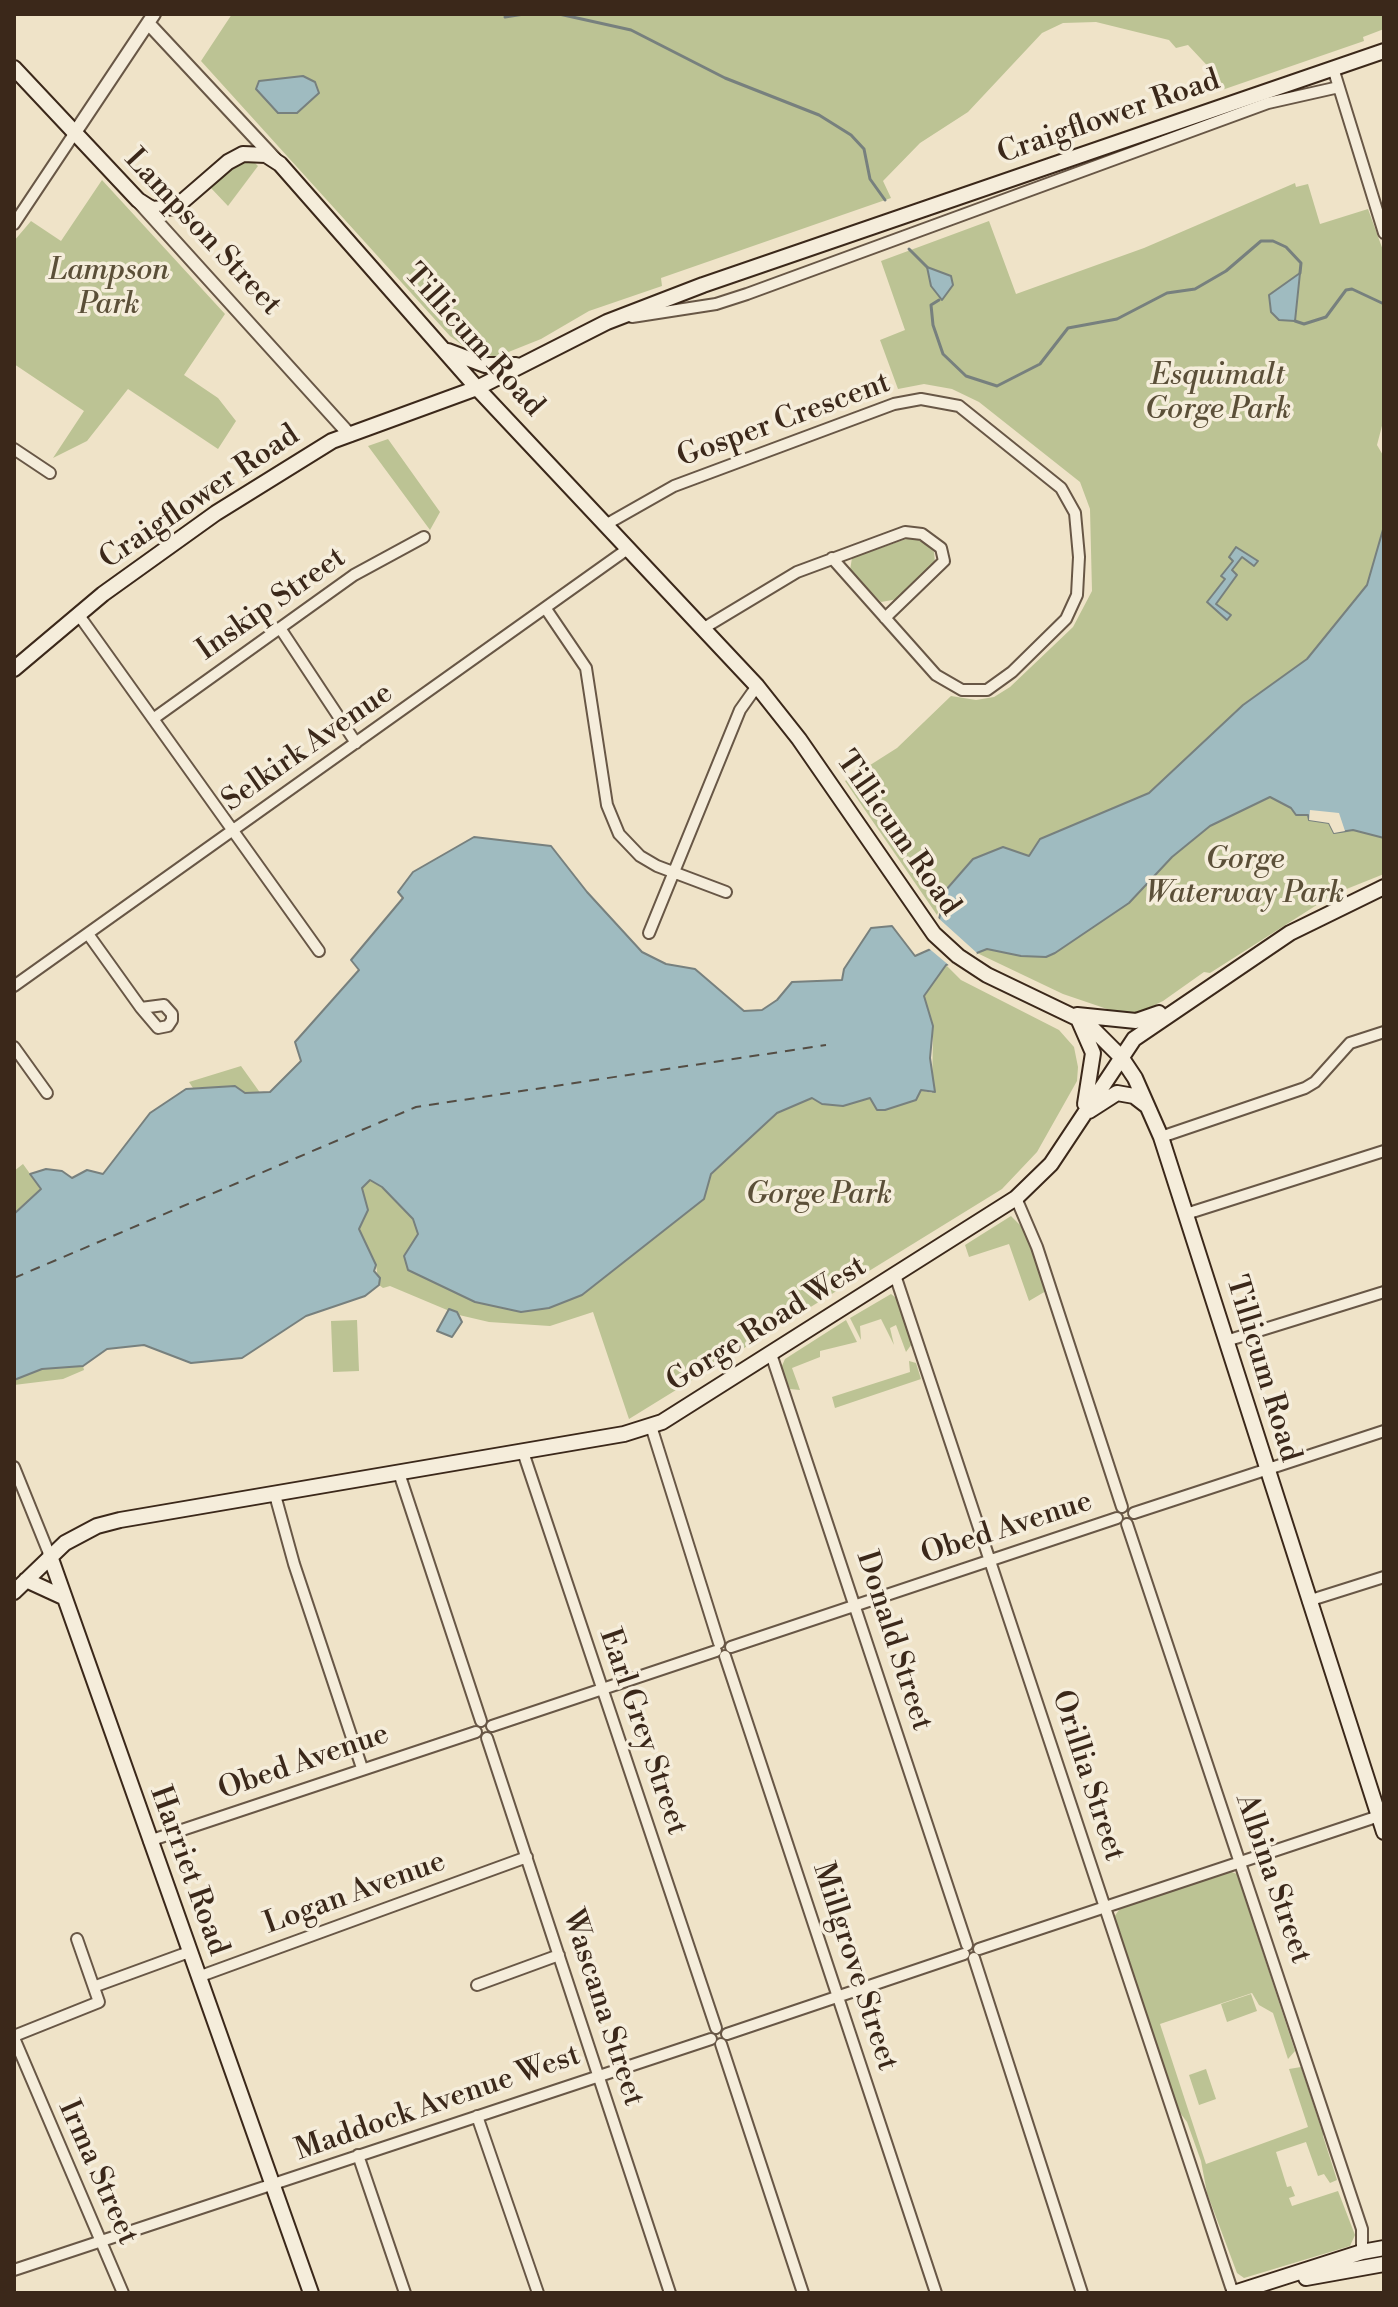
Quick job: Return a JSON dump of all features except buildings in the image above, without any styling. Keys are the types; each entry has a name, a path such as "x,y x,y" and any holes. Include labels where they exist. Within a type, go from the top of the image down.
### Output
{"main road":[{"name":"Craigflower Road","path":"14,669 78,614 240,496 332,441 477,388 607,322 1384,51"},
{"name":"Lampson Street","path":"14,68 138,200"},
{"path":"138,200 152,209 176,207 228,162 243,154 266,155 280,164"},
{"name":"Tillicum Road","path":"280,164 477,388 757,686 799,739 925,924 970,965 1073,1014 1101,1034 1121,1057 1161,1137 1384,1832"},
{"path":"444,349 498,367 519,365 539,357"},
{"name":"Gorge Road West","path":"14,1592 50,1556 80,1533 109,1523 523,1452 651,1426 771,1354 1016,1198 1042,1174 1121,1057 1150,1026 1290,933 1384,887"},
{"path":"1073,1014 1136,1021 1185,1003"},
{"path":"1073,1014 1085,1029 1093,1053 1094,1068 1082,1116"},
{"path":"1082,1116 1117,1093 1134,1096 1148,1107"},
{"name":"Harriet Road","path":"50,1556 311,2293"},
{"path":"26,1580 63,1597"},
{"path":"1234,2293 1362,2252 1384,2248"},
{"path":"1234,2293 1384,2264"}],"street":[{"path":"14,224 151,18"},
{"name":"Tillicum Road","path":"151,18 280,164"},
{"path":"1333,68 1384,233"},
{"name":"Craigflower Road","path":"607,322 716,304 859,255 1268,103 1339,87"},
{"name":"Lampson Street","path":"138,200 350,435"},
{"path":"851,235 859,255"},
{"name":"Gosper Crescent","path":"607,524 674,486 894,404 921,399 959,406 1061,488 1075,513 1079,557 1077,595 1066,619 1012,672 987,690 962,690 936,675 832,558"},
{"path":"14,449 50,473"},
{"path":"704,628 797,572 905,532 922,534 941,548 944,561 885,618"},
{"name":"Inskip Street","path":"153,719 354,575 424,537"},
{"name":"Selkirk Avenue","path":"14,986 629,548"},
{"path":"546,609 586,668 603,787 613,823 640,856 726,892"},
{"path":"78,614 319,951"},
{"path":"280,628 356,743"},
{"path":"649,933 740,710 757,686"},
{"path":"88,934 141,1008"},
{"path":"1161,1137 1305,1088 1315,1082 1350,1043 1384,1032"},
{"path":"14,1047 47,1093"},
{"path":"1186,1214 1384,1151"},
{"path":"1016,1198 1037,1247 1122,1507 1122,1521"},
{"name":"Orillia Street","path":"895,1275 1234,2293"},
{"path":"1226,1341 1384,1292"},
{"name":"Donald Street","path":"771,1354 1082,2293"},
{"name":"Millgrove Street","path":"651,1426 936,2293"},
{"name":"Obed Avenue","path":"1134,1513 1384,1431"},
{"name":"Earl Grey Street","path":"523,1452 803,2293"},
{"name":"Harriet Road","path":"14,1467 50,1556"},
{"path":"399,1473 481,1721 476,1732 487,1738 493,1732 492,1726 481,1721"},
{"path":"275,1495 294,1564 362,1768"},
{"path":"1122,1507 1134,1513 1122,1521"},
{"name":"Obed Avenue","path":"492,1726 992,1559 1122,1521"},
{"name":"Albina Street","path":"1122,1521 1241,1863 1362,2229 1362,2252"},
{"path":"1308,1601 1384,1577"},
{"name":"Obed Avenue","path":"149,1841 476,1732"},
{"name":"Wascana Street","path":"487,1738 670,2293"},
{"name":"Maddock Avenue West","path":"14,2270 1381,1815"},
{"name":"Logan Avenue","path":"198,1977 527,1857"},
{"path":"14,2037 99,2002 96,1986 77,1939"},
{"path":"96,1986 189,1952"},
{"path":"477,1985 559,1955"},
{"name":"Irma Street","path":"14,2037 123,2293"},
{"path":"477,2116 538,2293"},
{"path":"358,2155 405,2293"}],"green space":[{"path":"232,14 1384,14 1384,29 1363,37 1364,41 1222,90 1216,75 1188,45 1176,48 1169,40 1096,22 1063,23 1042,33 968,112 920,143 883,181 891,198 661,278 662,286 589,311 541,339 496,357 469,350 450,336 201,61"},
{"path":"253,161 258,166 228,206 210,187 239,163"},
{"name":"Lampson Park","path":"102,180 225,314 184,375 218,398 236,421 218,449 128,389 87,441 53,458 84,411 14,364 14,241 31,221 61,241"},
{"name":"Esquimalt Gorge Park","path":"1295,183 1296,187 1308,184 1320,224 1368,209 1384,253 1384,418 1377,445 1384,457 1384,526 1367,585 1307,659 1243,705 1149,793 1040,839 1029,856 1004,848 973,859 948,886 937,915 845,781 897,748 951,696 976,700 994,697 1010,687 1073,627 1092,591 1090,509 1080,482 979,402 952,389 924,384 898,389 880,340 905,330 881,261 989,221 1016,294 1144,248"},
{"path":"388,439 440,512 430,530 368,446"},
{"path":"909,538 924,541 934,552 935,563 898,599 881,602 850,570 852,558"},
{"name":"Gorge Waterway Park","path":"1271,797 1309,815 1309,820 1329,823 1335,833 1353,830 1384,838 1384,874 1334,894 1210,973 1204,972 1163,1001 1140,1012 1116,1012 1063,994 977,953 987,949 1021,956 1055,953 1129,903 1172,857 1210,826"},
{"name":"Gorge Park","path":"946,965 961,980 1059,1030 1074,1047 1077,1081 1037,1152 1002,1189 629,1419 593,1312 550,1326 489,1322 459,1315 390,1286 383,1288 379,1285 376,1265 359,1229 368,1210 362,1188 370,1180 382,1187 413,1219 418,1234 404,1256 408,1270 475,1302 521,1312 582,1295 703,1199 711,1174 777,1113 812,1098 843,1106 870,1098 885,1110 916,1100 921,1090 932,1093 933,1032 924,996"},
{"path":"241,1066 261,1094 240,1092 235,1086 193,1088 189,1082"},
{"path":"23,1164 41,1189 14,1214 14,1171"},
{"path":"1011,1216 1025,1230 1046,1291 1029,1301 1009,1244 969,1257 965,1245"},
{"path":"891,1294 900,1301 914,1341 906,1352 896,1325 890,1328 894,1345 881,1319 860,1326 861,1340 850,1318"},
{"path":"357,1320 359,1371 333,1372 331,1321"},
{"path":"846,1320 857,1342 820,1351 820,1357 792,1368 800,1390 790,1389 781,1368 785,1359"},
{"path":"909,1361 916,1363 921,1379 835,1408 832,1397 910,1372"},
{"path":"83,1366 84,1370 63,1379 14,1385 14,1380 42,1369"},
{"path":"1229,1871 1237,1874 1295,2051 1288,2059 1273,2013 1259,2005 1252,1993 1160,2024 1206,2164 1308,2127 1289,2069 1301,2067 1321,2128 1324,2128 1323,2136 1337,2180 1330,2183 1324,2174 1318,2176 1306,2142 1276,2152 1287,2187 1291,2186 1295,2196 1289,2198 1292,2206 1338,2191 1355,2235 1350,2246 1244,2278 1237,2273 1207,2193 1201,2161 1187,2122 1178,2110 1114,1917 1121,1907"},
{"path":"1251,1994 1257,2011 1227,2022 1221,2004"},
{"path":"1206,2069 1216,2099 1199,2105 1189,2075"}],"water":[{"path":"303,76 315,82 319,93 297,113 278,113 256,89 259,81"},
{"path":"927,267 951,276 953,285 942,300 931,286"},
{"path":"1300,273 1295,321 1279,320 1271,312 1269,295"},
{"path":"1384,526 1384,838 1353,830 1334,833 1329,823 1309,820 1308,815 1296,815 1291,808 1270,797 1210,826 1172,857 1129,903 1055,953 1046,957 1021,956 987,949 946,965 924,996 933,1026 930,1058 935,1092 921,1090 916,1100 885,1110 877,1110 870,1098 843,1106 822,1104 812,1098 777,1113 711,1174 704,1199 582,1295 549,1308 521,1312 475,1302 408,1270 404,1256 418,1234 413,1219 382,1187 370,1180 362,1188 368,1210 359,1229 376,1265 374,1271 380,1278 379,1285 365,1296 306,1316 242,1358 191,1363 144,1345 107,1349 83,1366 42,1369 14,1380 14,1214 41,1189 30,1174 46,1169 62,1171 72,1178 87,1170 103,1174 150,1113 186,1089 235,1086 245,1093 270,1092 301,1061 295,1042 359,970 351,960 403,898 398,892 413,872 474,837 551,846 587,892 642,952 666,964 695,969 744,1011 762,1010 777,1000 792,982 842,980 844,969 871,928 892,926 915,956 933,948 945,891 973,859 1003,847 1029,856 1040,839 1149,793 1243,705 1307,659 1367,585"},
{"path":"1236,547 1258,561 1254,566 1242,557 1232,570 1237,575 1216,604 1231,615 1227,620 1207,602 1225,579 1221,576 1233,561 1229,557"},
{"path":"449,1309 457,1312 462,1322 452,1337 437,1331"}],"pier":[{"path":"1310,810 1339,813 1345,831 1334,833 1329,823 1309,820"},
{"path":"936,916 977,953 975,958 951,967 926,946"}],"waterway":[{"path":"505,17 524,14"},
{"path":"559,14 631,30 725,78 819,115 851,135 864,149 870,179 885,200"},
{"path":"939,300 931,305 933,325 943,354 966,376 997,386 1040,364 1068,328 1117,319 1167,293 1195,289 1226,271 1261,241 1273,241 1286,247 1301,263 1300,273"},
{"path":"909,249 927,267"},
{"path":"1295,321 1304,324 1326,317 1346,290 1352,289 1384,304"}],"ferry route":[{"path":"14,1278 416,1107 826,1045"}]}
